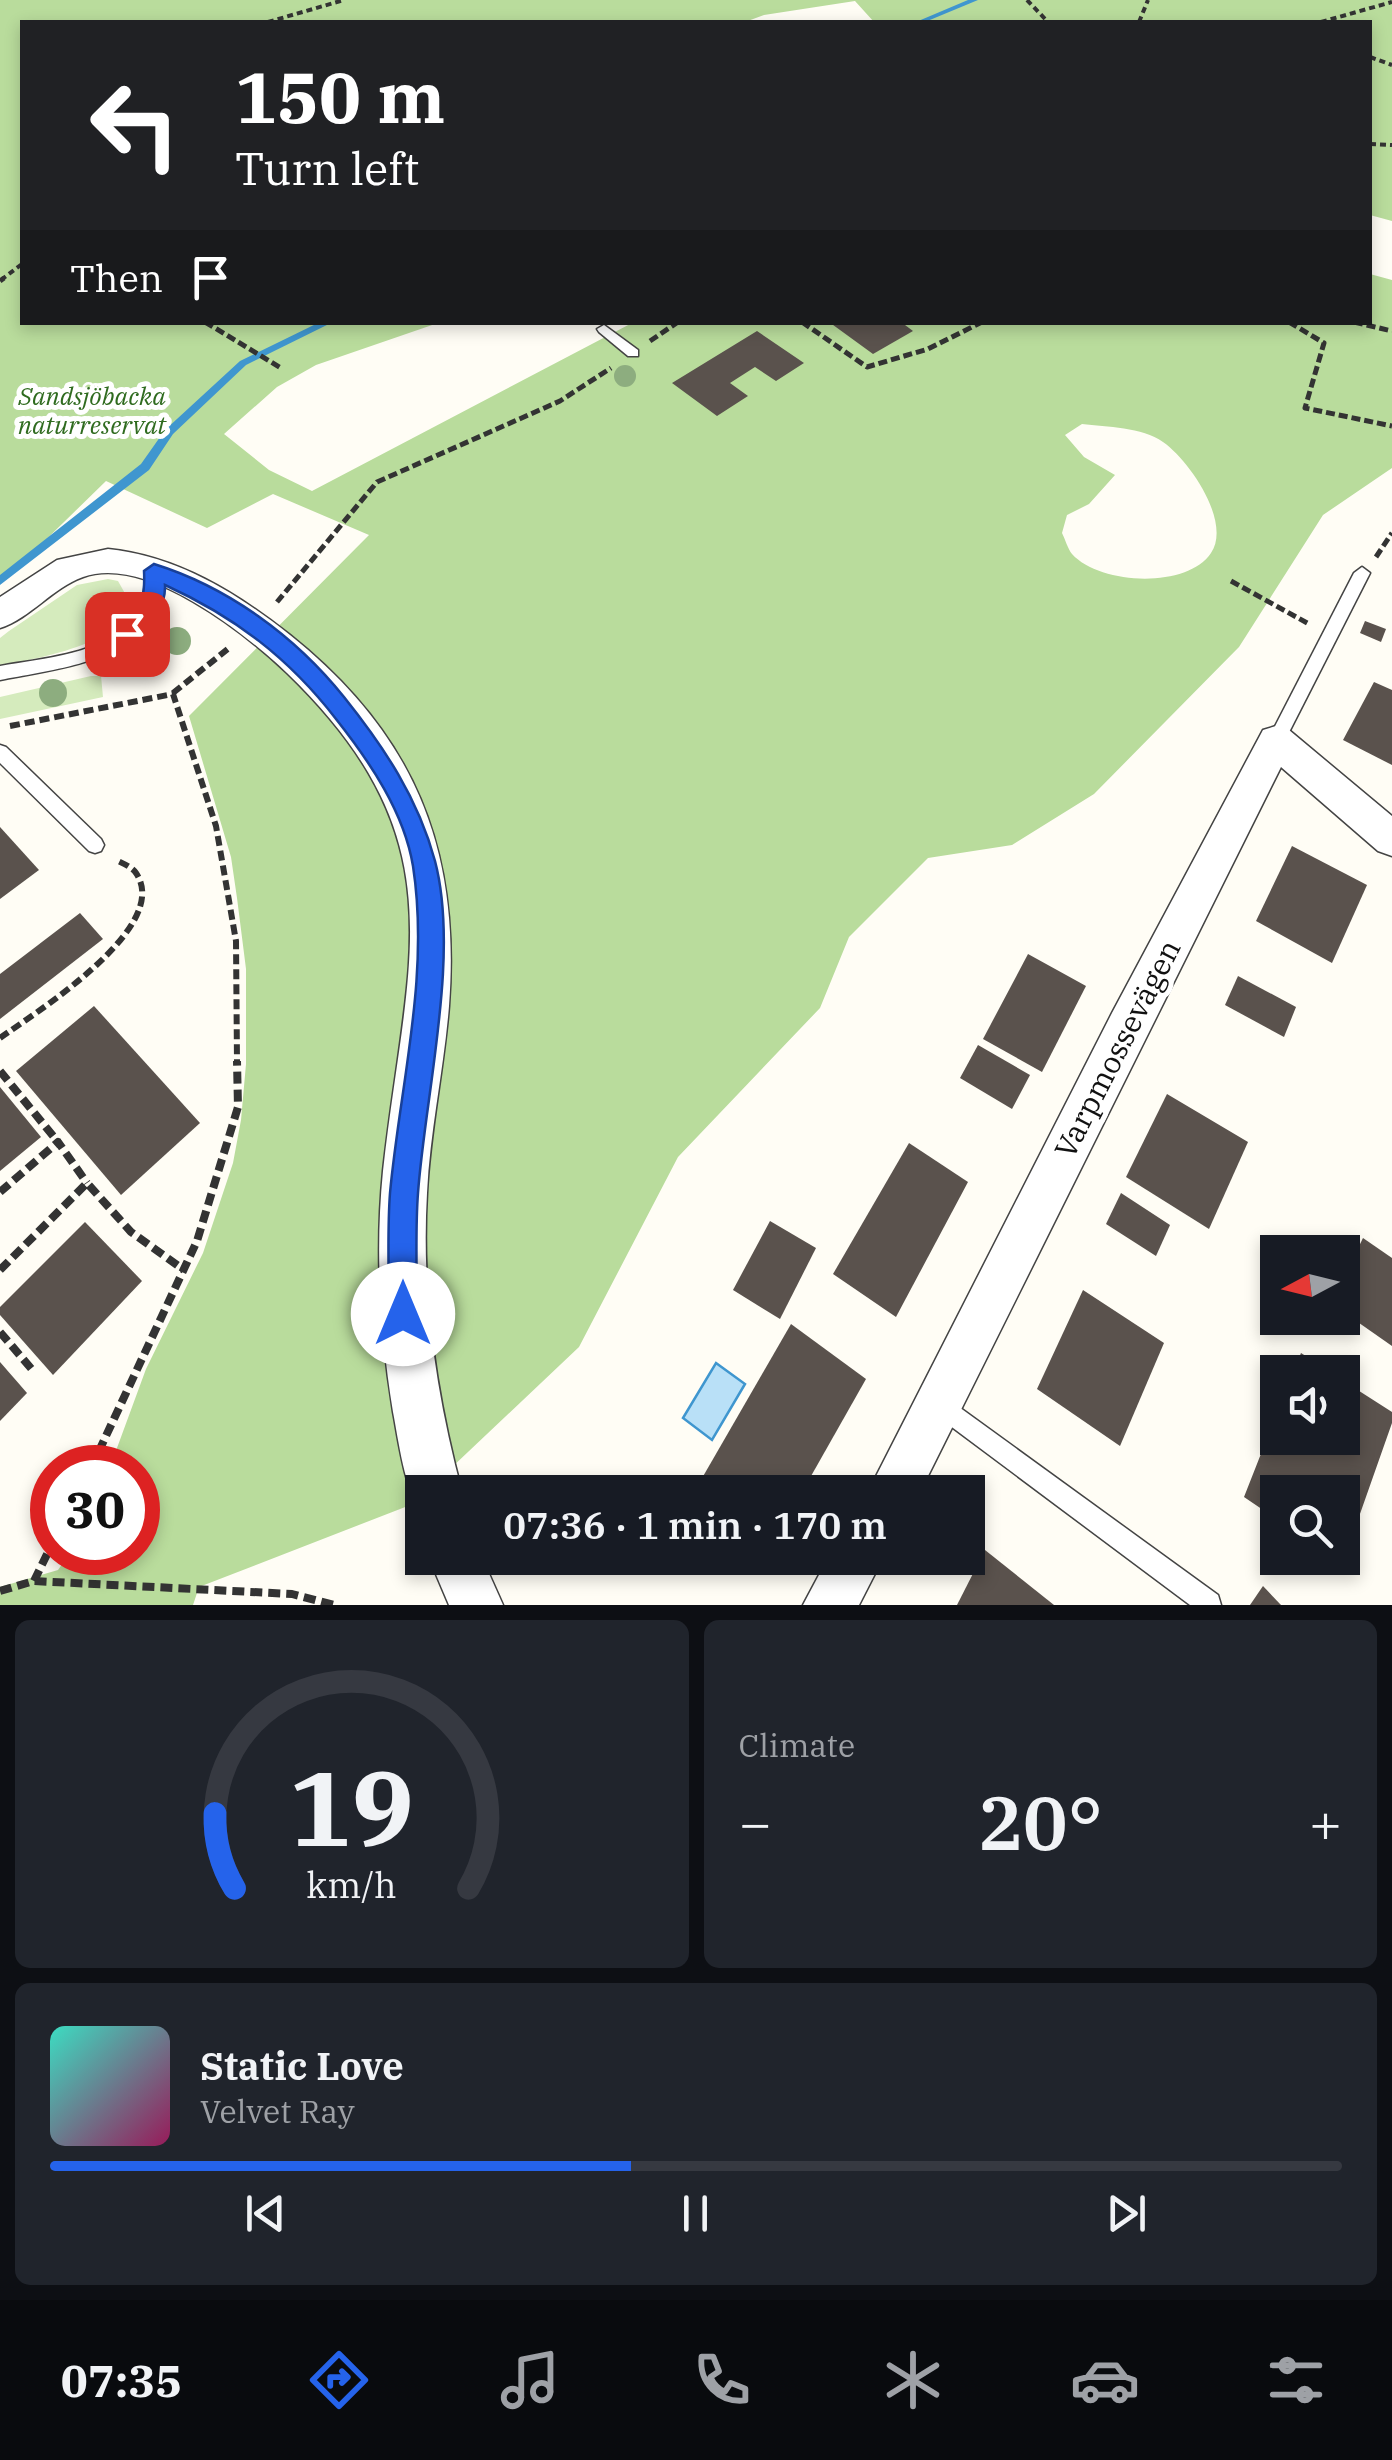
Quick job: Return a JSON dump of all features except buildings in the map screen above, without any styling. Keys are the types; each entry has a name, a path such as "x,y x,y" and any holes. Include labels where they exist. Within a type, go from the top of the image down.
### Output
{"street":[{"path":"0,616 67,570 113,560 154,571 216,600 270,634 315,676 369,744 403,802 424,864 430,928 428,1006 404,1195 403,1314 419,1428 432,1475"},
{"path":"1276,741 1392,839"},
{"name":"Varpmossevägen","path":"902,1475 1127,1026 1276,741"},
{"path":"463,1575 476,1605"},
{"path":"830,1605 848,1575"}],"lane":[{"path":"604,329 633,353"},
{"path":"0,673 109,646 144,618 155,597 154,571"},
{"path":"1276,741 1362,573"},
{"path":"0,752 95,845"},
{"path":"940,1404 1209,1604"}],"path":[{"path":"275,20 344,0"},
{"path":"1026,0 1046,20"},
{"path":"1328,20 1392,2"},
{"path":"210,325 281,368"},
{"path":"806,325 867,368 928,350 976,325"},
{"path":"1294,325 1324,343 1305,408 1392,426"},
{"path":"1367,325 1392,331"},
{"path":"274,606 377,482 560,401 633,353"},
{"path":"1231,581 1283,613 1331,634"},
{"path":"0,728 173,694 238,640"},
{"path":"101,1445 197,1241 238,1107 236,942 216,826 173,694"},
{"path":"0,1038 85,974 136,922 142,905 136,873 95,845"},
{"path":"0,1071 109,1212 148,1250 184,1270"},
{"path":"0,1192 58,1142"},
{"path":"0,1270 86,1183"},
{"path":"0,1332 35,1373"},
{"path":"34,1581 37,1575"},
{"path":"0,1591 34,1581 292,1594 334,1605"}],"green space":[{"name":"Sandsjöbacka naturreservat","path":"0,0 1392,0 1392,221 1372,216 1372,20 872,20 855,1 750,20 20,20 20,325 432,325 316,365 277,387 224,434 269,470 312,491 628,325 1372,325 1372,275 1392,280 1392,468 1323,515 1239,647 1094,794 1012,845 928,858 849,937 820,1008 678,1157 579,1347 444,1475 405,1475 405,1507 199,1587 193,1605 0,1605 0,1587 41,1575 160,1575 160,1445 118,1445 146,1369 203,1253 233,1163 246,1064 246,969 231,857 189,716 369,535 273,494 207,528 106,481 21,564 0,578","holes":["1082,424 1155,437 1184,463 1205,493 1216,525 1211,553 1199,565 1164,577 1143,579 1102,572 1072,554 1062,533 1067,515 1089,504 1115,475 1084,457 1065,435"]},
{"path":"118,581 128,602 125,616 114,628 77,647 0,665 0,638 77,585"},
{"path":"101,676 103,697 0,719 0,697"}],"water":[{"path":"716,1363 745,1384 712,1440 683,1418"}],"waterway":[{"path":"925,20 974,0"},
{"path":"0,581 145,467 169,432 243,363 323,325"}],"route":[{"path":"127,634 144,618 155,597 154,571 216,600 270,634 315,676 369,744 403,802 424,864 430,928 428,1006 404,1195 403,1314"}]}
